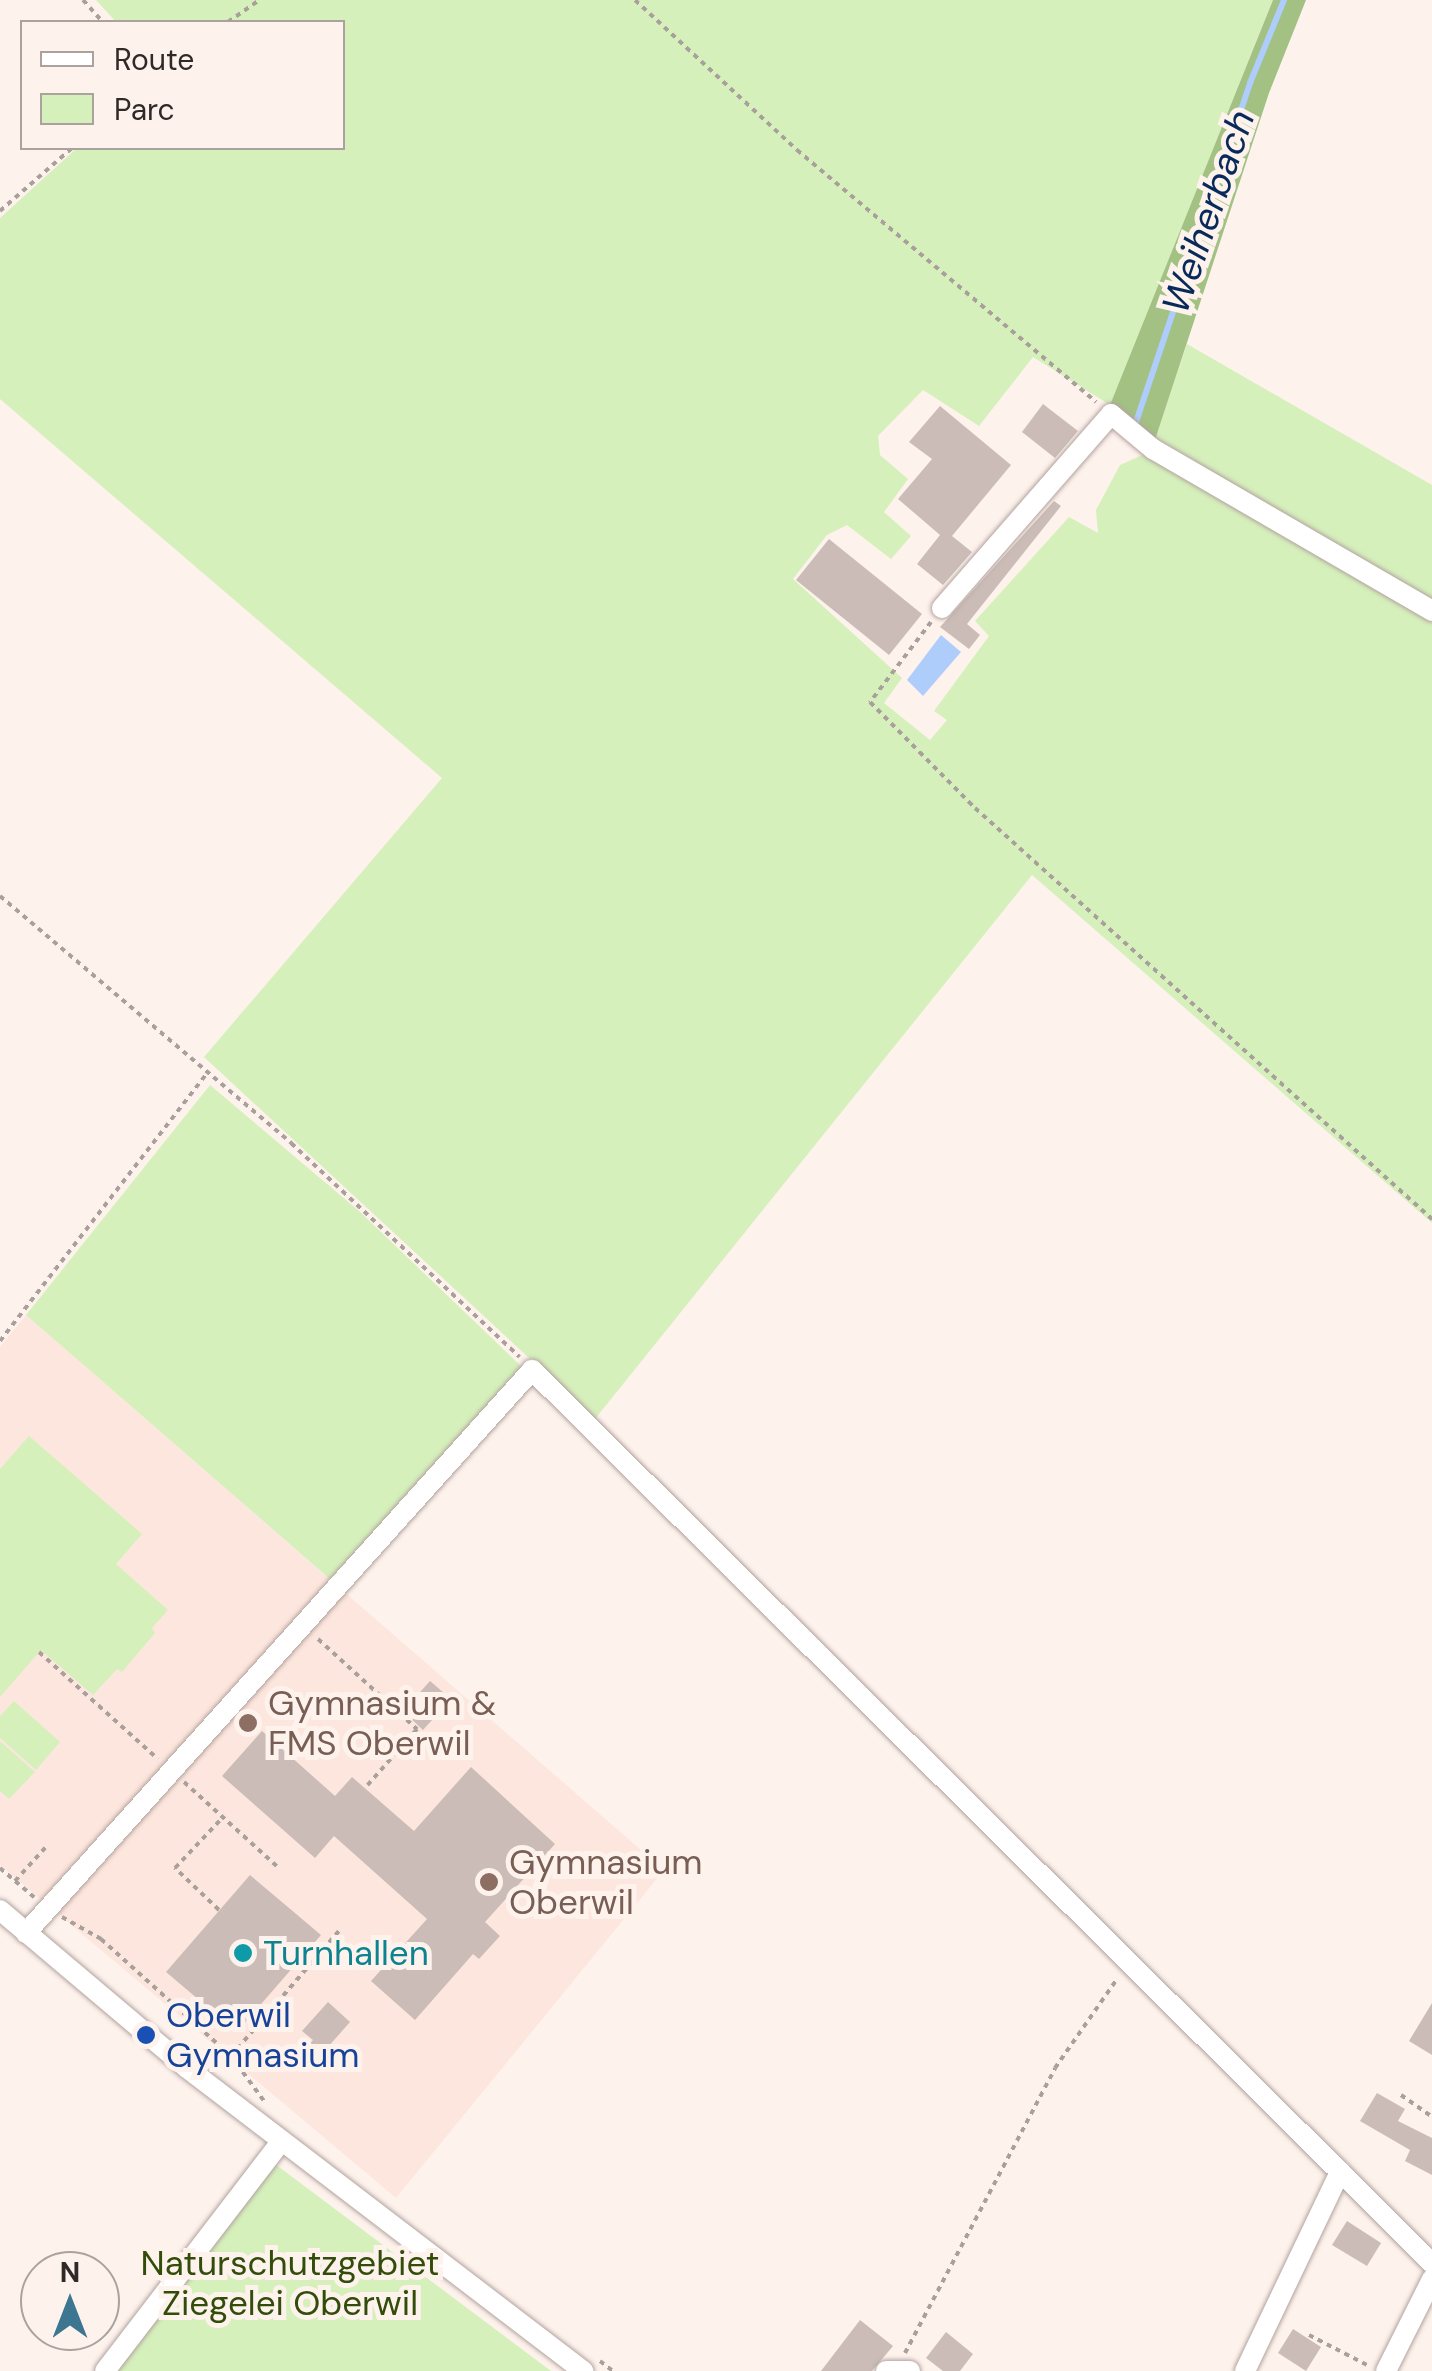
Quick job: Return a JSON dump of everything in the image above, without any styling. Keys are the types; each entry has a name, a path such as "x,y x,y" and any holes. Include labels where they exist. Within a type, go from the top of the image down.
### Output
{"street":[{"path":"942,608 1111,414 1153,449 1432,610"},
{"path":"26,1933 532,1370 1340,2172 1372,2215 1432,2263"},
{"path":"0,1910 280,2142 584,2371"},
{"path":"105,2371 280,2142"},
{"path":"1245,2371 1340,2172"},
{"path":"1386,2371 1432,2279"}],"path":[{"path":"83,0 101,20"},
{"path":"231,20 259,0"},
{"path":"635,0 797,150 1111,414"},
{"path":"0,212 70,150"},
{"path":"942,608 870,702 975,808 1432,1219"},
{"path":"0,896 290,1143 512,1349"},
{"path":"0,1340 206,1074"},
{"path":"304,1625 416,1729 365,1788"},
{"path":"219,1910 176,1868 223,1817"},
{"path":"15,1881 45,1848"},
{"path":"0,1868 49,1909 101,1939 232,2056 266,2104"},
{"path":"232,2056 339,1932"},
{"path":"899,2370 910,2337 1055,2068 1128,1963"},
{"path":"1402,2094 1432,2117"},
{"path":"1309,2335 1378,2371"}],"shaded area":[{"name":"Gymnasium & FMS Oberwil","path":"26,1315 664,1870 396,2198 0,1865 0,1347"}],"green space":[{"path":"96,0 1273,0 1110,405 1033,357 979,426 923,390 878,436 880,455 908,479 884,512 911,536 891,559 847,525 827,535 793,579 902,678 884,703 930,740 947,720 934,711 989,636 975,621 1069,517 1098,533 1096,510 1120,465 1149,452 1432,617 1432,1223 1032,875 595,1419 204,1057 442,778 0,399 0,218 75,150 345,150 345,20 114,20"},
{"path":"1273,0 1306,0 1269,93 1155,440 1110,405"},
{"path":"1187,344 1432,485 1432,601 1155,440"},
{"path":"210,1085 359,1211 523,1368 331,1580 26,1315"},
{"path":"29,1436 142,1534 116,1564 168,1610 152,1628 155,1633 122,1672 117,1669 93,1695 41,1650 0,1697 0,1469"},
{"path":"14,1701 60,1742 36,1770 0,1738 0,1716"},
{"path":"0,1741 35,1772 9,1799 0,1791"},
{"name":"Naturschutzgebiet Ziegelei Oberwil","path":"275,2164 551,2371 114,2371"}],"water":[{"path":"941,635 961,652 923,696 907,680"}],"building":[{"path":"1043,404 1078,431 1055,458 1022,432"},
{"path":"940,406 1011,465 952,536 972,552 943,585 917,564 940,535 898,499 932,459 909,442"},
{"path":"1054,501 1061,506 967,624 980,635 969,649 940,627"},
{"path":"829,539 922,614 889,655 796,580"},
{"path":"430,1681 451,1699 423,1730 403,1711"},
{"name":"Gymnasium Oberwil","path":"262,1731 335,1796 352,1777 414,1831 471,1767 555,1844 485,1922 500,1936 479,1959 473,1954 415,2020 371,1981 427,1919 334,1836 315,1858 222,1776"},
{"name":"Turnhallen","path":"250,1875 321,1935 237,2032 166,1972"},
{"path":"328,2002 350,2022 320,2056 308,2046 313,2040 302,2031"},
{"path":"1432,2003 1432,2055 1409,2041"},
{"path":"1377,2093 1405,2109 1398,2121 1432,2138 1432,2175 1405,2161 1410,2150 1360,2121"},
{"path":"1347,2221 1381,2243 1367,2266 1332,2245"},
{"path":"860,2320 893,2346 872,2371 821,2371"},
{"path":"1293,2329 1321,2347 1306,2371 1278,2353"},
{"path":"946,2332 973,2354 960,2371 943,2371 926,2358"}],"waterway":[{"name":"Weiherbach","path":"1135,425 1250,83 1284,0"}],"place":[{"name":"Gymnasium & FMS Oberwil","path":"248,1723"},
{"name":"Gymnasium Oberwil","path":"489,1882"},
{"name":"Turnhallen","path":"243,1953"},
{"name":"Oberwil Gymnasium","path":"146,2035"}]}
